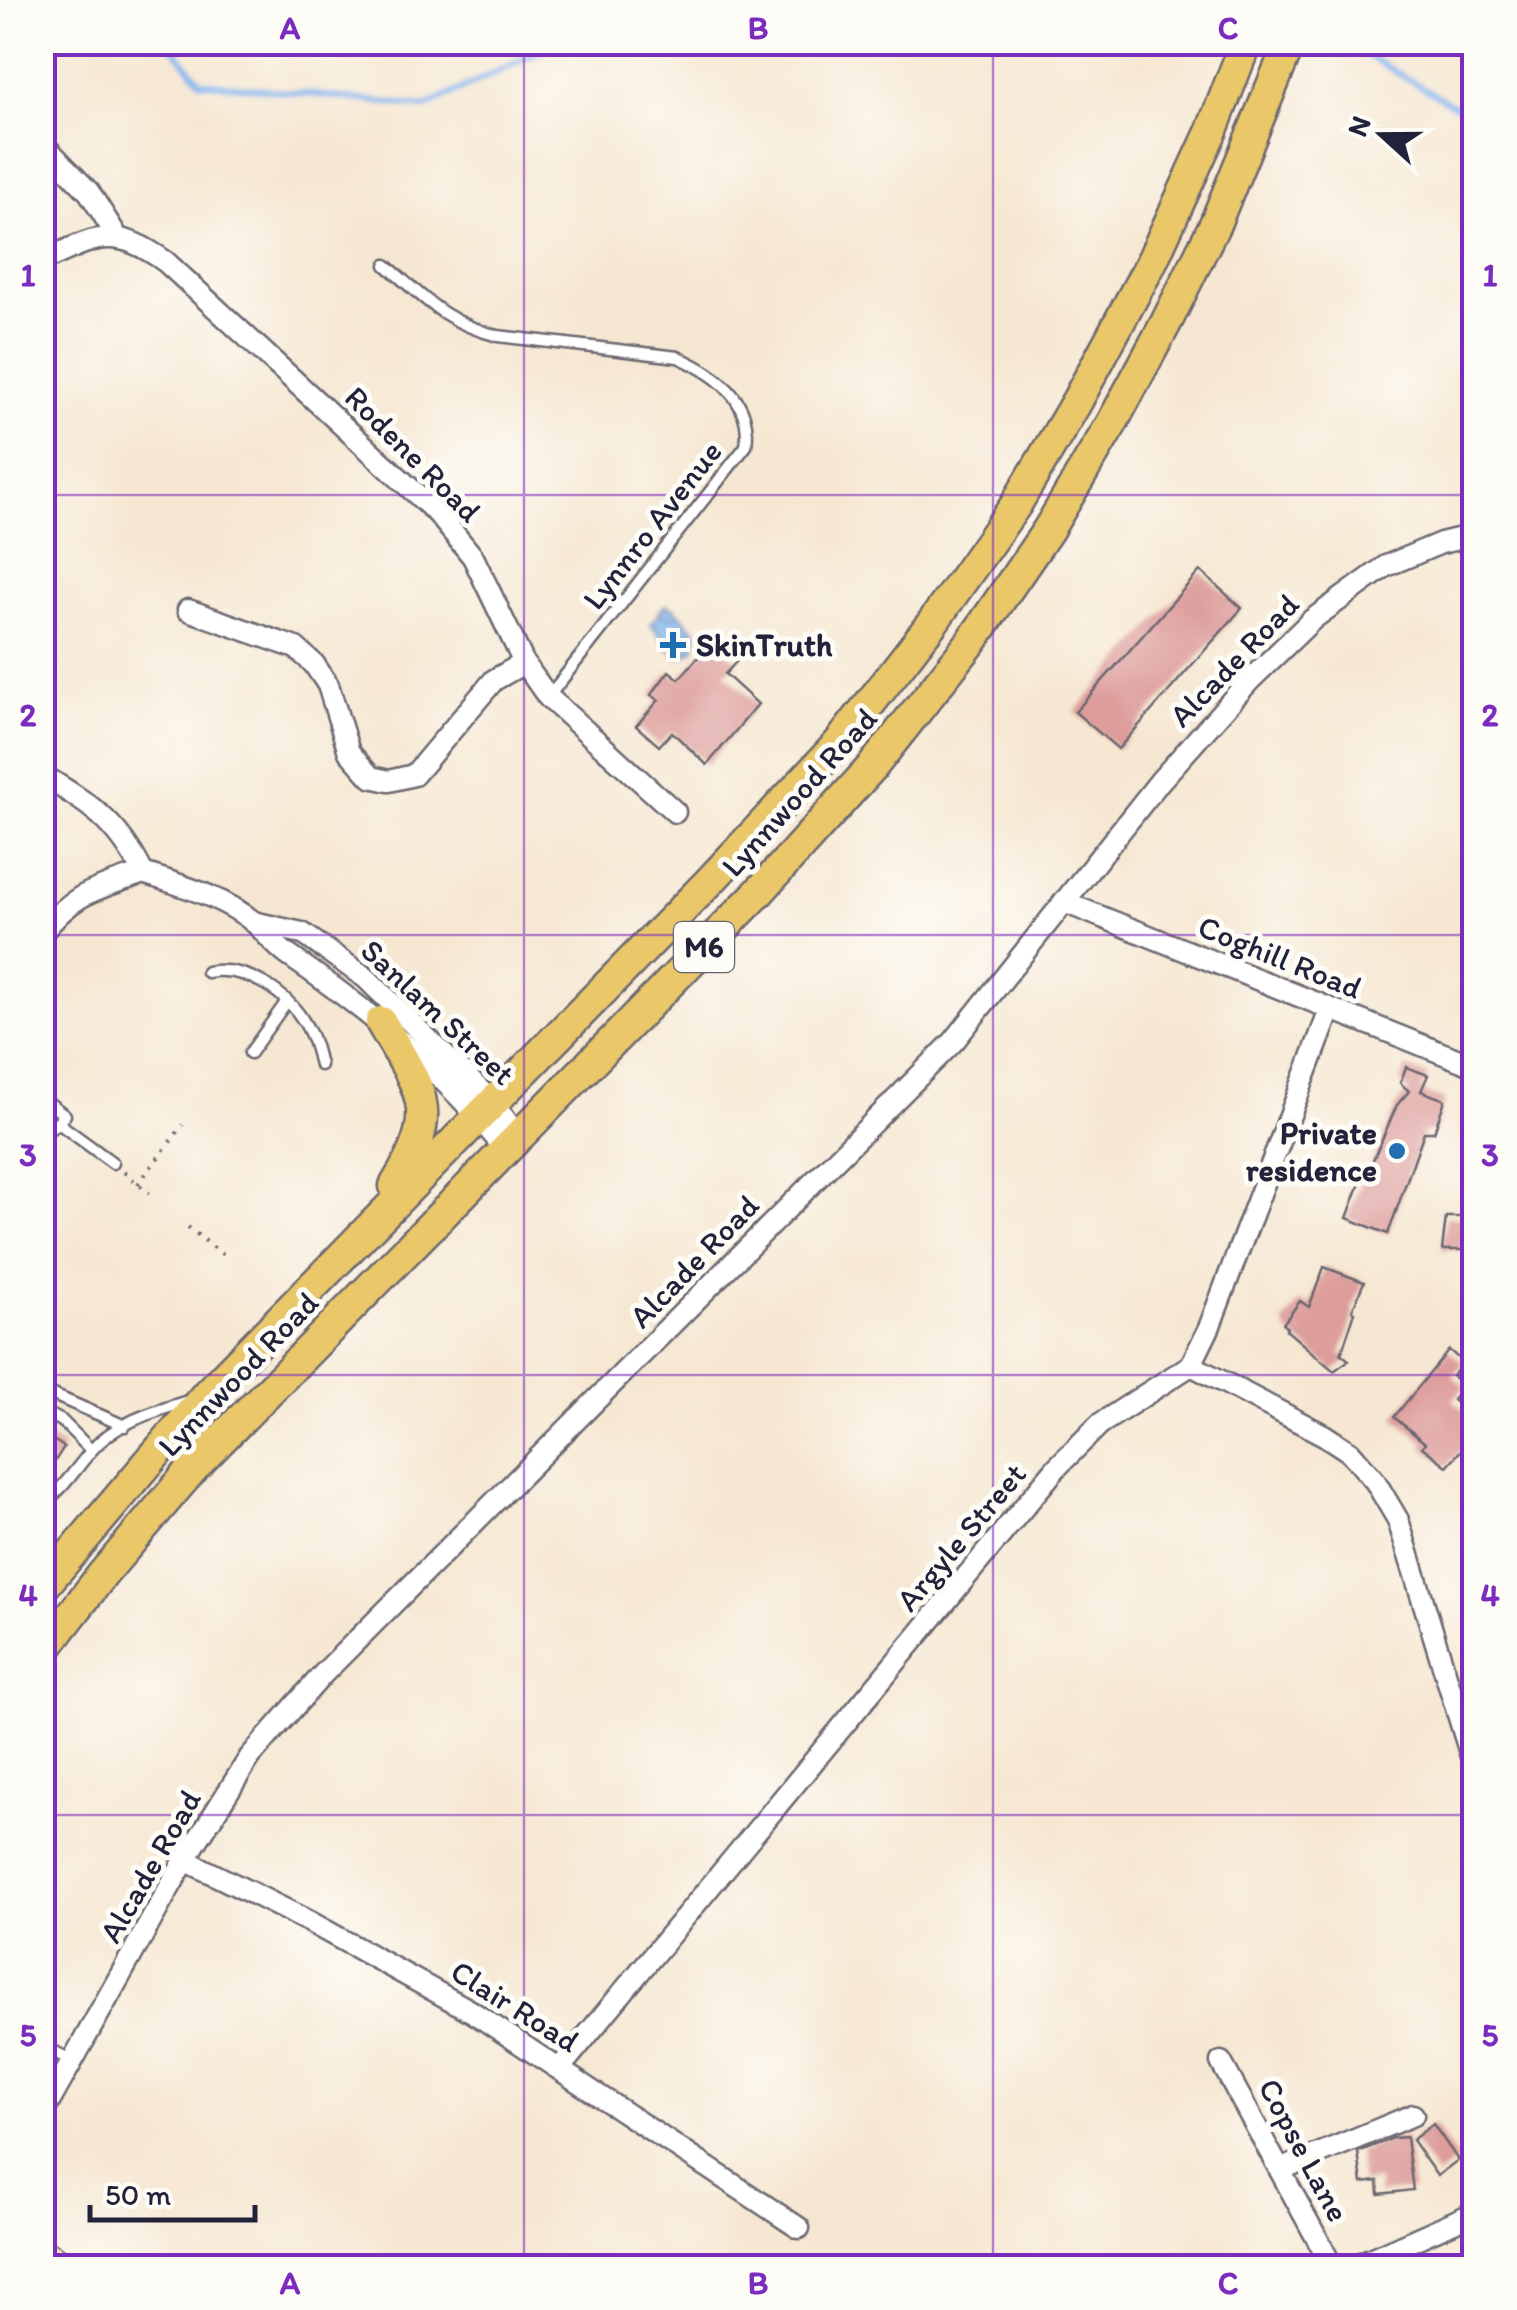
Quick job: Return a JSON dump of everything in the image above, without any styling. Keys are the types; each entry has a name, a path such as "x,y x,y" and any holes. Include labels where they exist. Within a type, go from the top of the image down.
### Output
{"main road":[{"name":"Lynnwood Road","path":"42,1588 206,1394 710,881 840,742 933,622 1015,506 1077,402 1150,263 1212,130 1246,42"},
{"name":"Lynnwood Road","path":"42,1654 194,1466 784,865 874,766 972,641 1048,530 1112,423 1215,224 1290,42"},
{"path":"369,1226 408,1165 422,1134 424,1115 416,1082 381,1022"}],"street":[{"path":"42,143 89,192 118,238"},
{"path":"42,261 96,238 118,238"},
{"name":"Rodene Road","path":"118,238 134,241 166,262 438,514 473,557 524,664 548,697 675,812"},
{"name":"Alcade Road","path":"42,2115 185,1860 250,1757 323,1674 954,1041 1160,781 1249,681 1313,619 1386,566 1441,542 1474,535"},
{"path":"188,610 296,648 314,664 328,685 349,752 372,777 389,780 414,775 494,680 524,664"},
{"path":"42,775 91,805 127,841 143,873 79,897 62,908 42,932"},
{"name":"Sanlam Street","path":"143,873 207,896 254,922 302,933 366,978 512,1142"},
{"name":"Coghill Road","path":"1064,902 1474,1066"},
{"name":"Sanlam Street","path":"254,922 275,946 381,1022 485,1109"},
{"path":"1330,1010 1209,1328 1191,1365 1324,1435 1350,1452 1375,1482 1398,1520 1474,1766"},
{"name":"Argyle Street","path":"560,2068 1058,1468 1100,1424 1191,1365"},
{"name":"Clair Road","path":"185,1860 398,1970 560,2068 799,2228"},
{"name":"Copse Lane","path":"1222,2062 1334,2268"},
{"path":"1282,2169 1414,2115"},
{"path":"1350,2268 1474,2213"},
{"path":"42,2253 68,2268"}],"lane":[{"name":"Lynnro Avenue","path":"386,265 448,318 476,331 678,357 705,369 731,391 747,418 746,446 548,697"},
{"path":"208,972 223,969 242,973 287,1002 305,1022 320,1065"},
{"path":"250,1053 287,1002"},
{"path":"42,1098 53,1122 112,1163"},
{"path":"42,1390 126,1426"},
{"path":"42,1506 65,1487 91,1450 108,1435 152,1412 206,1394"},
{"path":"42,1411 62,1421 91,1450"},
{"path":"42,2044 73,2062"}],"path":[{"path":"138,1184 184,1125"},
{"path":"112,1163 149,1193"},
{"path":"188,1227 228,1259"}],"water":[{"path":"665,605 674,608 697,633 694,650 680,657 651,624"}],"building":[{"path":"1200,571 1242,608 1118,749 1075,712"},
{"path":"713,640 737,661 725,674 758,704 707,765 672,732 659,746 636,726 659,700 651,695 669,671 679,679"},
{"name":"Private residence","path":"1406,1067 1428,1075 1421,1091 1445,1100 1434,1132 1424,1132 1388,1234 1347,1218 1365,1170 1369,1169 1397,1105 1409,1091 1400,1083"},
{"name":"Private residence","path":"1446,1217 1474,1217 1474,1250 1442,1250"},
{"name":"Private residence","path":"1324,1267 1364,1282 1341,1354 1349,1360 1334,1371 1283,1324 1300,1301 1309,1307"},
{"path":"1449,1350 1464,1363 1452,1376 1465,1386 1453,1400 1474,1419 1474,1436 1447,1466 1422,1447 1425,1443 1394,1417"},
{"path":"42,1433 64,1447 42,1481"},
{"path":"1433,2124 1458,2160 1437,2176 1412,2140"},
{"path":"1406,2137 1413,2190 1379,2194 1378,2181 1362,2183 1358,2152"}],"waterway":[{"path":"168,42 201,82 425,107 558,42"},
{"path":"1338,42 1469,114 1474,121"}],"place":[{"name":"SkinTruth","path":"673,645"},
{"name":"Private residence","path":"1397,1151"}]}
